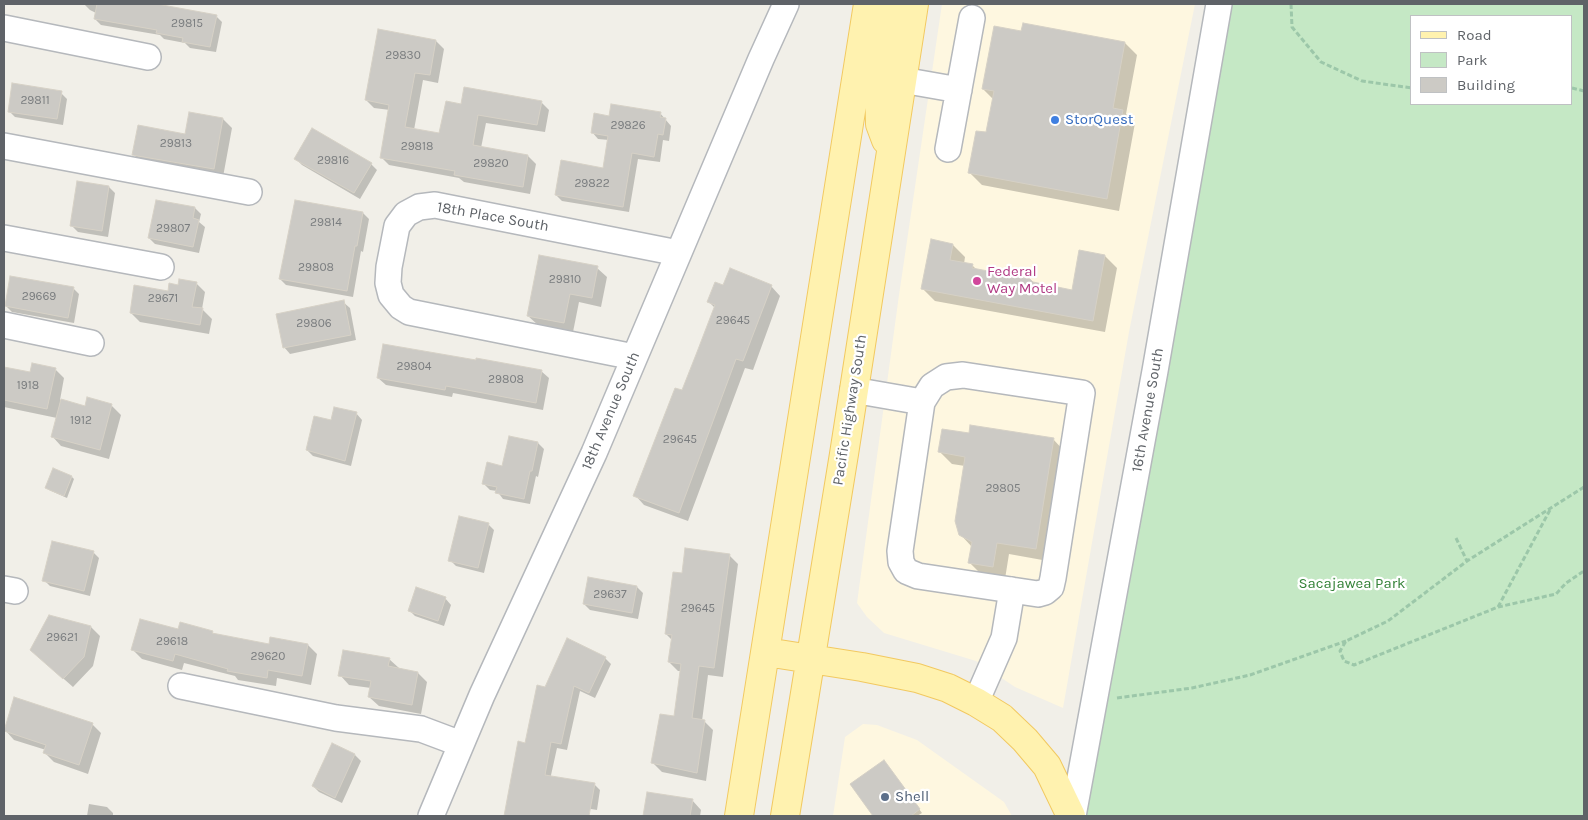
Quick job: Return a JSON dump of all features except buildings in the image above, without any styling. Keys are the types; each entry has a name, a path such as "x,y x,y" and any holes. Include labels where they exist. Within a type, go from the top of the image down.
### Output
{"main road":[{"path":"739,816 868,4"},
{"path":"890,4 878,97 880,124 891,151"},
{"name":"Pacific Highway South","path":"785,816 914,4"},
{"path":"766,652 917,678 948,688 976,702 1002,718 1025,740 1047,766 1072,816"}],"street":[{"name":"18th Avenue South","path":"431,816 461,744 594,453 786,4"},
{"name":"16th Avenue South","path":"1072,816 1167,302 1219,4"},
{"path":"948,149 972,18"},
{"path":"4,28 148,57"},
{"path":"902,80 958,90"},
{"path":"4,146 249,192"},
{"name":"18th Place South","path":"634,357 409,312 401,307 391,295 388,283 389,267 397,226 406,214 419,207 435,205 678,253"},
{"path":"4,238 161,267"},
{"path":"4,325 91,343"},
{"path":"963,375 1082,393 1055,568 1051,587 1045,592 1038,594 918,576 906,571 901,562 900,551 922,402 932,386 946,377 963,375"},
{"path":"853,390 922,402"},
{"path":"976,702 1004,638 1012,590"},
{"path":"181,686 336,718 421,729 461,744"}],"path":[{"path":"1291,4 1292,26 1321,62 1362,81 1410,88"},
{"path":"1116,698 1192,688 1250,675 1346,641 1388,621 1468,561 1584,487"},
{"path":"1498,607 1551,508"},
{"path":"1456,538 1468,561"},
{"path":"1346,641 1340,651 1344,661 1354,665 1498,607 1556,594 1584,571"}],"shaded area":[{"path":"942,4 1195,4 1129,332 1063,708 1015,687 976,661 884,633 867,617 857,603 899,295"},
{"path":"863,724 877,725 917,740 1004,802 1012,816 833,816 845,737"}],"green space":[{"name":"Sacajawea Park","path":"1219,4 1584,4 1584,816 1073,816"}],"place":[{"name":"StorQuest","path":"1055,120"},
{"name":"Federal Way Motel","path":"977,281"},
{"name":"Shell","path":"885,797"}]}
